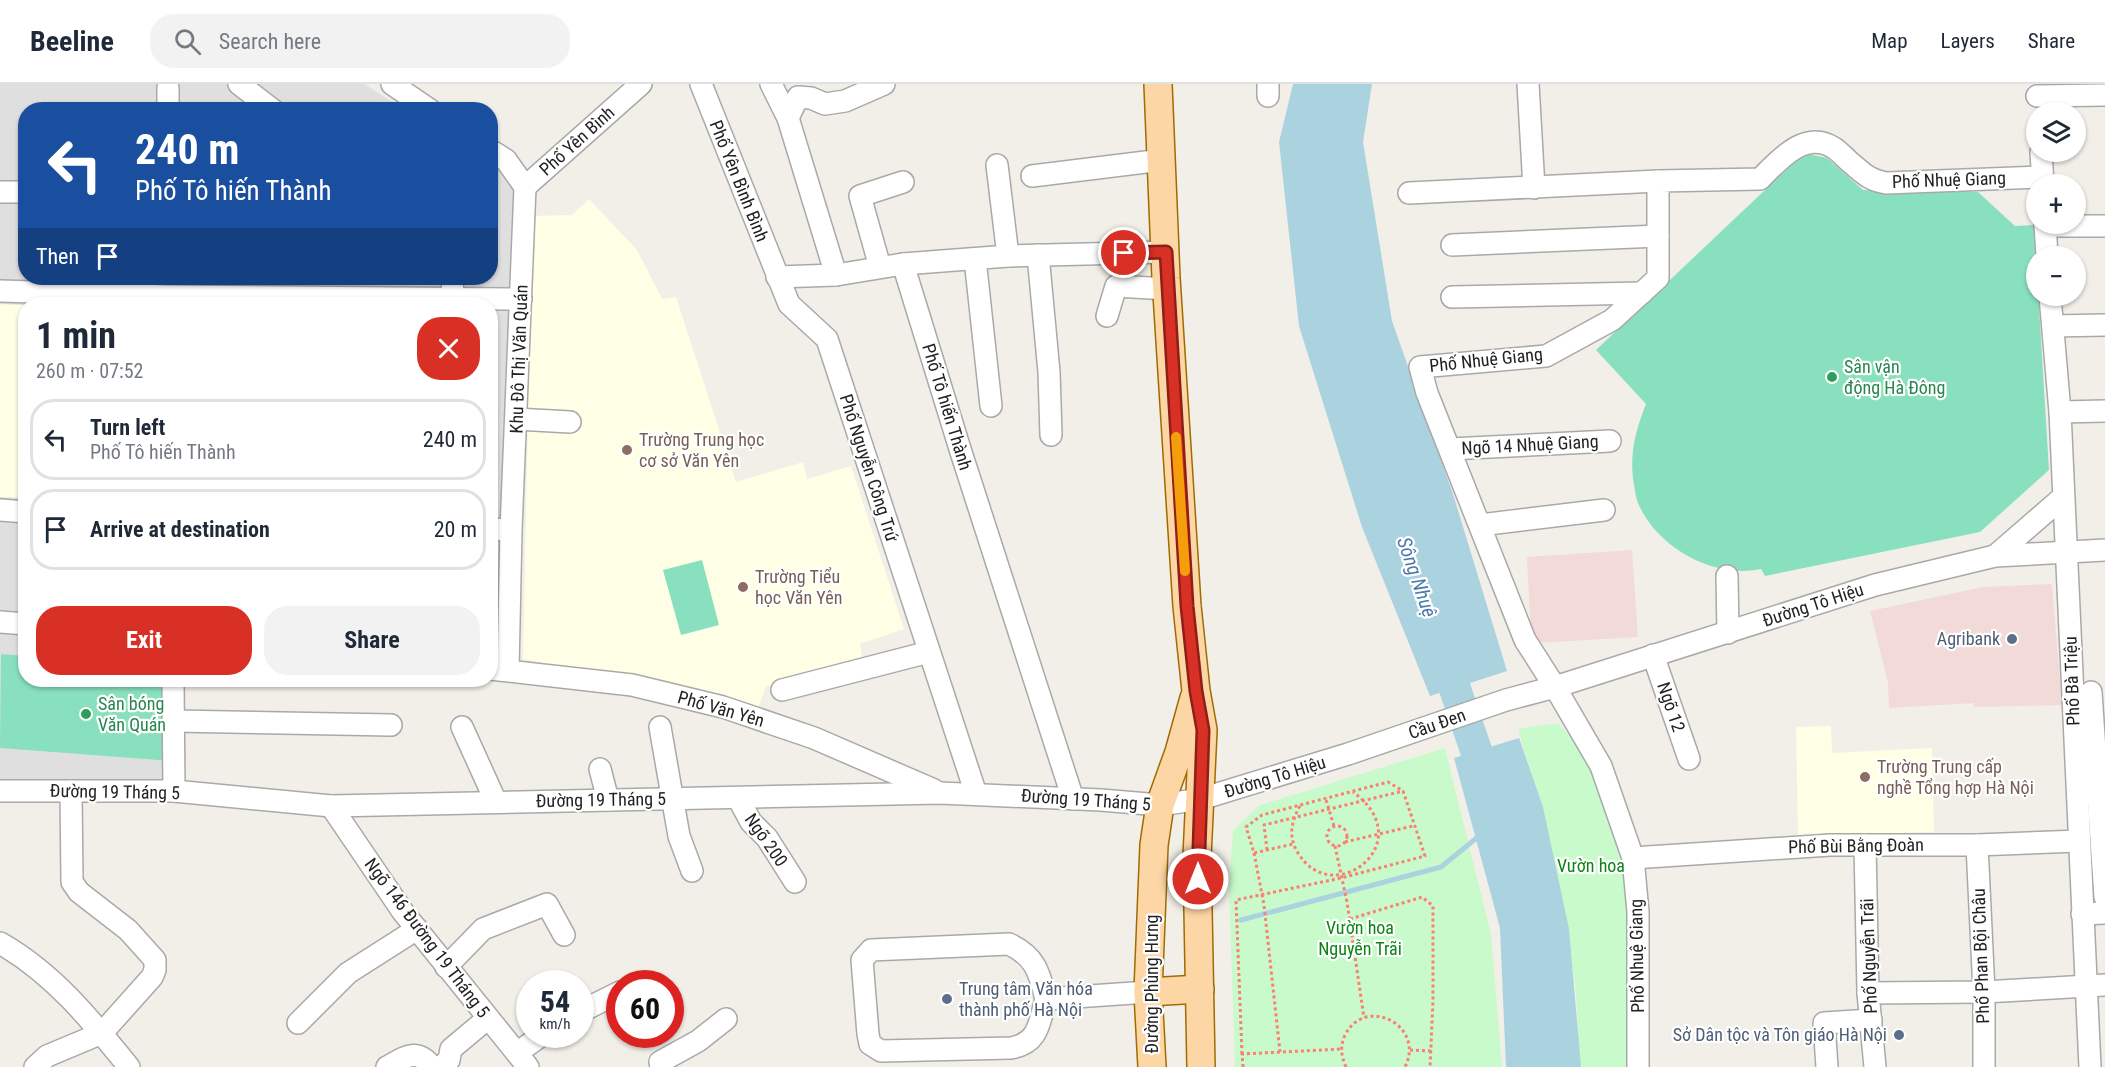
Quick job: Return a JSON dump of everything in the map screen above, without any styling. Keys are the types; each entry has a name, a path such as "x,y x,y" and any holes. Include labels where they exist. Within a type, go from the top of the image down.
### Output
{"main road":[{"name":"Đường Phùng Hưng","path":"1158,84 1167,289 1187,606 1196,691 1203,730 1202,799 1197,858 1201,1067"},
{"name":"Đường Phùng Hưng","path":"1152,1067 1148,992 1154,845 1160,805 1179,752 1196,691"},
{"path":"1148,992 1200,989"}],"street":[{"path":"238,84 262,102"},
{"path":"392,84 418,102"},
{"name":"Phố Yên Bình","path":"498,155 507,160 525,188 640,84"},
{"name":"Phố Yên Bình Bình","path":"701,84 777,277"},
{"path":"771,84 788,118 836,275"},
{"path":"788,118 798,97 811,98 825,104 845,101 884,84"},
{"path":"1528,84 1534,188"},
{"path":"165,85 167,102"},
{"path":"2037,97 2105,95"},
{"name":"Phố Nhuệ Giang","path":"1638,1067 1638,912 1634,858 1601,766 1556,687 1525,640 1427,393 1420,367 1546,356 1612,320 1658,278 1658,182 1760,179 1787,152 1808,142 1818,141 1833,147 1872,181 1886,183 2026,181"},
{"path":"1032,176 1162,160"},
{"path":"997,165 1008,256"},
{"path":"880,267 860,196 903,182"},
{"path":"1409,193 1658,182"},
{"name":"Khu Đô Thị Văn Quán","path":"499,670 501,530 516,419 525,188"},
{"path":"0,192 18,192"},
{"path":"2086,226 2105,226"},
{"path":"1452,245 1658,236"},
{"path":"777,277 836,275 903,264 1008,256 1166,252"},
{"path":"1038,255 1051,435"},
{"path":"975,259 991,406"},
{"name":"Phố Tô hiến Thành","path":"903,264 963,460 1073,799"},
{"name":"Phố Nguyễn Công Trứ","path":"777,277 789,304 826,339 976,794"},
{"path":"1107,316 1116,286 1167,289"},
{"path":"0,291 169,293 453,288 521,299"},
{"path":"1452,297 1642,293"},
{"name":"Phố Bà Triệu","path":"2051,306 2060,412 2067,552 2090,692 2079,847 2082,914 2095,986 2090,1067"},
{"path":"2053,326 2105,325"},
{"path":"2060,412 2105,411"},
{"path":"516,419 570,422"},
{"name":"Ngõ 14 Nhuệ Giang","path":"1450,449 1610,441"},
{"path":"1995,556 2063,497"},
{"path":"0,510 18,511"},
{"path":"1480,525 1604,510"},
{"name":"Đường Tô Hiệu","path":"1527,694 1556,687 1875,585 1995,556 2105,550"},
{"path":"1727,576 1728,633"},
{"path":"0,622 18,623"},
{"path":"783,690 929,652"},
{"name":"Ngõ 12","path":"1653,655 1689,759"},
{"name":"Phố Văn Yên","path":"499,670 632,685 723,707 814,738 940,793"},
{"path":"173,687 174,791"},
{"path":"2090,692 2105,897"},
{"name":"Cầu Đen","path":"1348,754 1527,694"},
{"path":"174,721 392,725"},
{"path":"462,727 496,802"},
{"path":"660,727 679,836 693,871"},
{"name":"Đường Tô Hiệu","path":"1202,799 1348,754"},
{"path":"600,769 608,800"},
{"name":"Đường 19 Tháng 5","path":"0,790 174,791 331,806 940,793 1160,805 1202,799"},
{"path":"34,1067 47,1056 102,1033 152,977 155,970 155,960 128,930 74,888 71,877 71,790"},
{"name":"Ngõ 200","path":"738,798 751,822 767,838 795,882"},
{"name":"Ngõ 146 Đường 19 Tháng 5","path":"331,806 417,929 487,1019 523,1060"},
{"name":"Phố Bùi Bằng Đoàn","path":"1634,858 1830,845 1977,844 2079,847 2103,852"},
{"name":"Phố Phan Bội Châu","path":"1977,844 1984,992 1984,1067"},
{"name":"Phố Nguyễn Trãi","path":"1865,845 1868,993 1875,1067"},
{"path":"446,967 483,929 548,904 564,935"},
{"path":"2082,914 2105,913"},
{"path":"298,1023 348,973 417,929"},
{"path":"0,943 24,957 47,975 102,1033 129,1067"},
{"path":"1009,944 1028,955 1039,970 1046,999 1034,1036 1023,1046 881,1051 870,1044 862,960 871,950 1009,944"},
{"path":"1868,993 1984,992 2095,986"},
{"path":"1046,999 1148,992"},
{"path":"441,1067 449,1060 451,1049 487,1019"},
{"path":"661,1067 660,1062 698,1041 726,1019"},
{"path":"1827,1067 1824,1023 1871,1020"},
{"path":"523,1060 532,1048"},
{"path":"387,1067 403,1057 419,1055 425,1057 432,1067"}],"path":[{"path":"1243,1067 1236,900 1263,895 1341,877 1425,856 1402,791 1388,782 1262,815 1246,827 1263,895 1280,1052"},
{"path":"1267,850 1264,825 1402,791"},
{"path":"1300,806 1294,818 1292,832 1293,844 1302,860 1314,870 1341,877 1365,864 1373,853 1378,835 1374,813 1366,801 1353,792"},
{"path":"1326,800 1334,826"},
{"path":"1345,842 1346,830 1341,826 1329,829 1327,836 1329,842 1335,846 1347,902 1364,1018"},
{"path":"1335,846 1413,826"},
{"path":"1254,853 1293,844"},
{"path":"1350,919 1422,897 1432,906 1433,1001 1430,1067"},
{"path":"1346,1067 1342,1059 1342,1049 1344,1037 1349,1028 1364,1018 1380,1016 1401,1027 1407,1037 1410,1050 1405,1067"},
{"path":"1242,1054 1342,1049"},
{"path":"1410,1050 1431,1051"}],"shaded area":[{"path":"0,84 364,84 393,102 18,102 18,285 498,285 498,169 515,180 499,656 498,297 18,297 18,687 179,687 179,801 0,791"},
{"path":"589,199 637,250 662,299 676,297 736,482 803,462 807,479 851,466 904,629 860,644 863,664 766,687 757,709 722,696 523,659 532,216 572,215"},
{"path":"0,304 18,305 18,498 0,497"},
{"path":"1632,550 1638,637 1536,643 1531,636 1527,557"},
{"path":"2052,584 2062,705 1974,707 1974,703 1889,708 1888,683 1870,611 1983,587"},
{"name":"Trường Trung cấp nghề Tổng hợp Hà Nội","path":"1831,726 1832,753 1932,748 1934,832 1798,836 1796,727"}],"green space":[{"name":"Sân vận động Hà Đông","path":"1804,153 1827,158 1863,190 1978,192 2015,226 2026,225 2026,234 2035,234 2035,246 2026,246 2026,306 2039,306 2049,470 1980,532 1765,576 1761,569 1743,571 1706,564 1689,557 1659,534 1638,503 1632,464 1636,434 1646,404 1596,350"},
{"path":"702,560 719,625 681,635 663,570"},
{"name":"Sân bóng Văn Quán","path":"1,654 18,655 18,687 173,687 172,761 0,748"},
{"name":"Vườn hoa","path":"1558,723 1597,765 1627,859 1634,1067 1578,1067 1578,1026 1571,952 1544,824 1518,729"},
{"name":"Vườn hoa Nguyễn Trãi","path":"1445,748 1491,934 1502,1067 1235,1067 1229,888 1233,830 1260,805"}],"water":[{"path":"1293,84 1372,84 1363,142 1392,321 1453,494 1507,671 1430,696 1362,527 1299,326 1279,142"},
{"path":"1519,738 1543,807 1569,929 1581,1067 1506,1067 1500,928 1454,758"}],"waterway":[{"name":"Sông Nhuệ","path":"1441,648 1490,791"},
{"path":"1241,920 1441,867 1479,836"}],"slow traffic":[{"path":"1176,437 1185,571"}],"place":[{"name":"Sân vận động Hà Đông","path":"1832,377"},
{"name":"Trường Trung học cơ sở Văn Yên","path":"627,450"},
{"name":"Trường Tiểu học Văn Yên","path":"743,587"},
{"name":"Agribank","path":"2012,639"},
{"name":"Sân bóng Văn Quán","path":"86,714"},
{"name":"Trường Trung cấp nghề Tổng hợp Hà Nội","path":"1865,777"},
{"name":"Trung tâm Văn hóa thành phố Hà Nội","path":"947,999"},
{"name":"Sở Dân tộc và Tôn giáo Hà Nội","path":"1899,1035"}],"route":[{"path":"1124,253 1166,252 1187,606 1196,691 1203,730 1198,879"}]}
